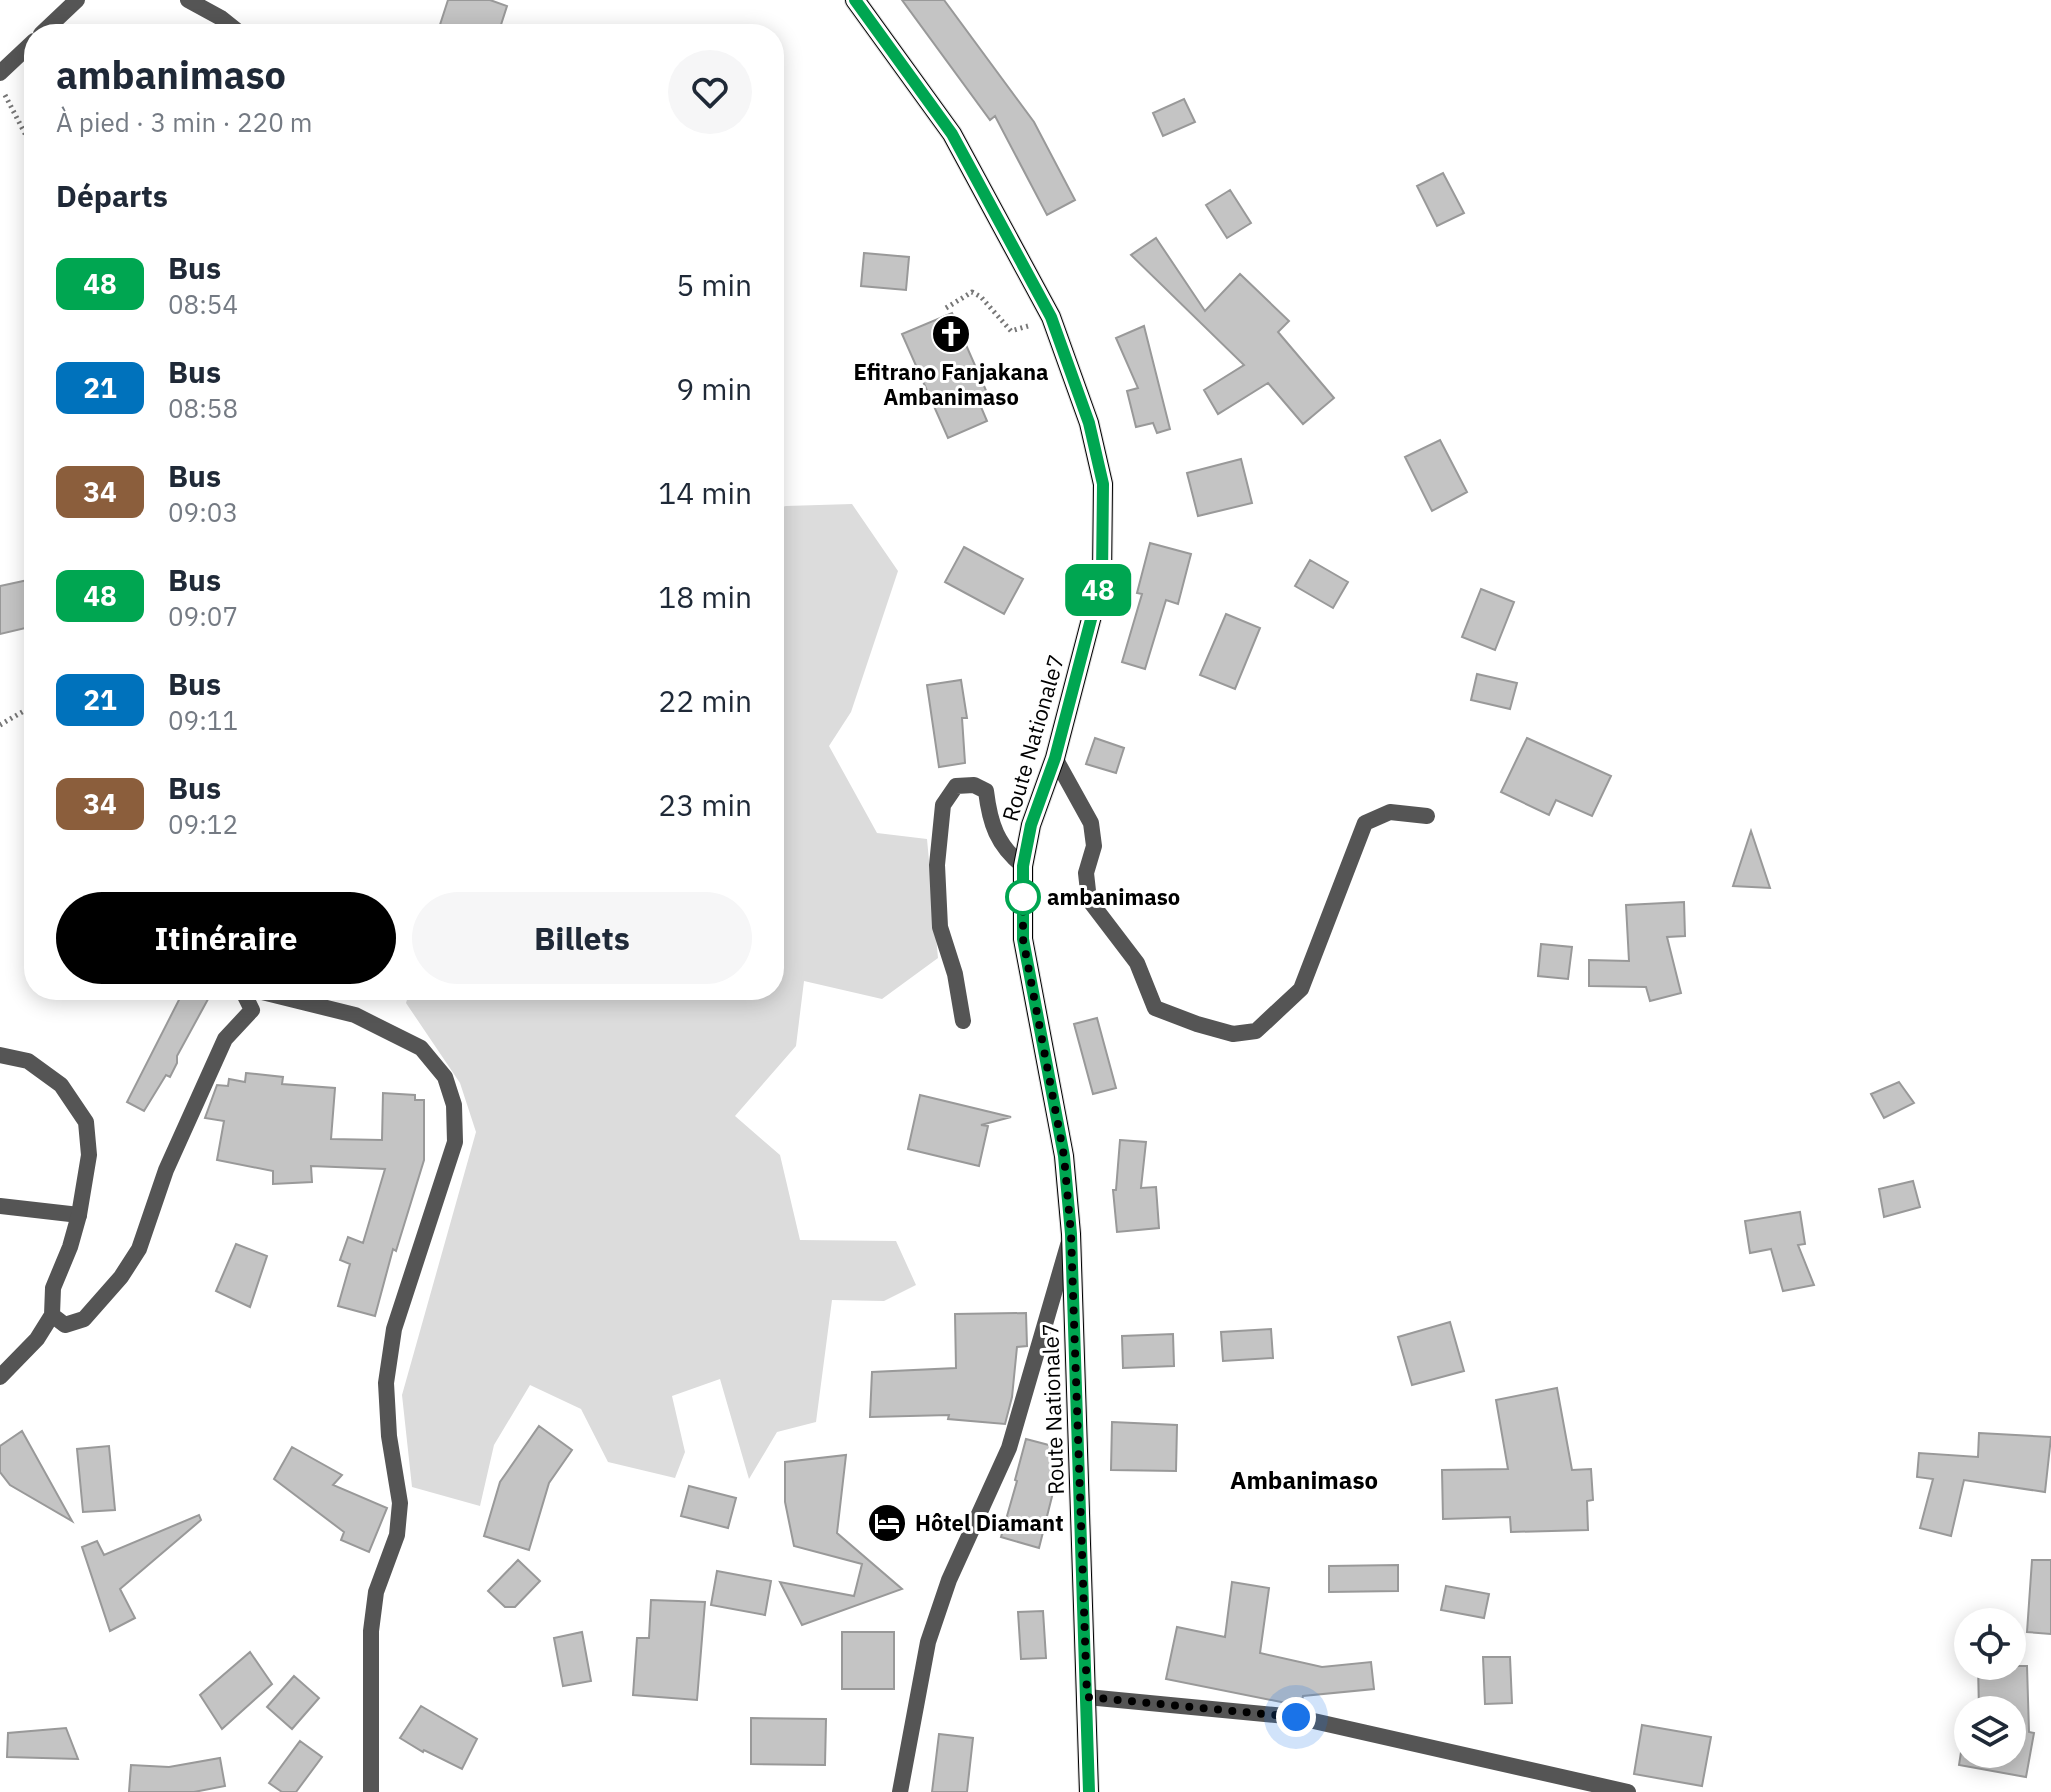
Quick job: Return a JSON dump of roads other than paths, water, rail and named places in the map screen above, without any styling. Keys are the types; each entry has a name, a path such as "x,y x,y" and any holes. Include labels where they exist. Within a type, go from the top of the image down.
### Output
{"main road":[{"name":"Route Nationale7","path":"855,0 952,134 1051,317 1089,423 1103,484 1102,577 1055,758 1031,825 1023,866 1023,939 1064,1156 1071,1234 1089,1792"}],"street":[{"path":"52,24 77,0"},
{"path":"188,0 228,24"},
{"path":"0,73 24,50"},
{"path":"1055,758 1091,823 1094,846 1086,873 1089,900 1137,963 1155,1008 1233,1034 1256,1031 1301,989 1365,823 1390,812 1427,816"},
{"path":"963,1021 955,974 940,927 937,865 943,805 956,786 974,785 986,791 989,815 1004,850 1023,866"},
{"path":"52,1315 65,1325 84,1319 121,1277 139,1249 166,1170 225,1039 252,1010 247,1000"},
{"path":"294,1000 355,1015 421,1048 445,1077 454,1105 455,1142 394,1329 386,1383 389,1436 400,1503 397,1535 376,1592 371,1631 371,1792"},
{"path":"0,1055 28,1061 61,1085 86,1122 89,1155 79,1215 53,1288 52,1315 37,1339 0,1377"},
{"path":"0,1206 79,1215"},
{"path":"900,1792 928,1642 949,1580 1009,1448 1071,1234"},
{"path":"1087,1697 1296,1717 1628,1792"}],"place":[{"name":"Efitrano Fanjakana Ambanimaso","path":"951,334"},
{"name":"ambanimaso","path":"1023,897"},
{"name":"Hôtel Diamant","path":"887,1523"}],"district":[{"name":"Ambanimaso","path":"1304,1481"}]}
